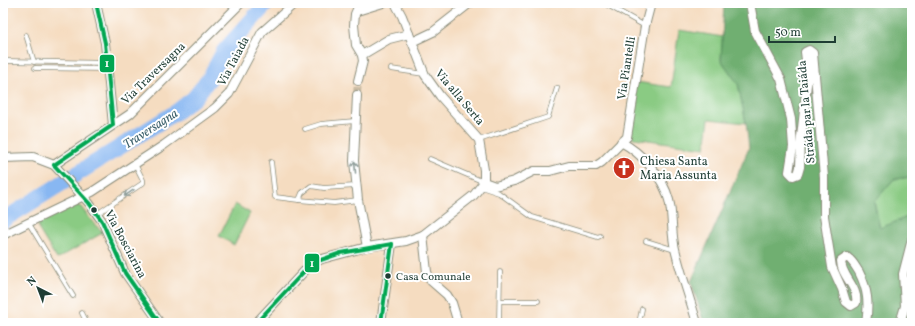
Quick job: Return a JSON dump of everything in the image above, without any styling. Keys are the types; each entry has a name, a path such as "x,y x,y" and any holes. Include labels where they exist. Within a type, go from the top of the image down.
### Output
{"street":[{"path":"96,3 107,66 113,125"},
{"name":"Via Traversagna","path":"56,168 130,114 241,3"},
{"name":"Via Taiada","path":"3,235 135,164 204,116 224,99 262,32 294,3"},
{"path":"358,81 363,61 362,55 356,45 354,25 360,3"},
{"path":"357,11 383,3"},
{"name":"Via alla Serta","path":"395,3 425,75 440,96 480,140 484,170 482,185"},
{"path":"412,42 433,32 470,3"},
{"name":"Via Piantelli","path":"624,139 645,26 651,3"},
{"name":"Stráda par la Taiáda","path":"750,3 754,31 783,85 793,134 793,147 789,168 789,172 792,176 798,174 800,167 801,137 808,76 805,52 809,50 813,53 824,177 824,216 830,260 846,302 851,306 856,303 856,296 843,270 841,261 847,257 854,264 868,294 869,307 866,323"},
{"path":"362,55 386,40 409,34"},
{"path":"357,95 354,161 358,200 367,247"},
{"path":"256,323 312,264 322,259 367,247 392,244 423,235 482,185 501,185 529,175 534,171 550,171 569,166 596,166 602,162 624,139 641,156 658,178 666,193 670,208 671,228 675,250 697,323"},
{"name":"Via Bosciarina","path":"3,158 33,157 56,168 97,214 107,229 125,274 160,323"},
{"path":"423,235 427,272 431,281 452,303 458,323"},
{"path":"900,323 905,306 903,274 912,239"},
{"path":"381,323 392,244"}],"lane":[{"path":"604,3 645,26"},
{"path":"26,35 34,62"},
{"path":"6,61 107,66"},
{"path":"35,68 107,66"},
{"path":"391,70 425,75"},
{"name":"Via alla Serta","path":"480,140 548,117 557,88"},
{"path":"305,129 321,124 355,121"},
{"path":"430,159 499,193 532,217 580,230 598,237 600,236"},
{"path":"271,162 274,197 334,203 358,200"},
{"path":"97,214 142,183 143,180 135,164"},
{"path":"299,200 302,193 311,186 324,188 356,186"},
{"path":"28,222 73,296"},
{"path":"646,241 675,250"},
{"path":"499,323 500,272"},
{"path":"500,301 538,301"},
{"path":"639,323 642,309"},
{"path":"82,313 87,323"}],"green space":[{"path":"724,3 912,3 912,177 894,179 874,202 880,228 912,215 912,323 704,323 691,282 749,148 746,123 738,84 721,60"},
{"path":"679,30 723,37 721,60 738,83 746,123 709,119 705,148 627,137 636,82 671,87"},
{"path":"912,177 912,215 880,229 874,201 894,179"},
{"path":"235,204 250,213 234,245 219,236"},
{"path":"74,205 80,206 96,226 104,232 57,259 39,230 38,220"}],"waterway":[{"name":"Traversagna","path":"3,220 176,112 194,98 209,79 224,51 267,3"}],"tunnel":[{"path":"357,95 358,81"}],"transit line":[{"name":"1","path":"96,3 105,43 113,125"},
{"name":"1","path":"54,165 113,125"},
{"name":"1","path":"54,165 89,203 102,221 125,273 160,323"},
{"name":"1","path":"256,323 312,263 341,253 392,244"},
{"name":"1","path":"381,323 392,244"}],"place":[{"name":"Chiesa Santa Maria Assunta","path":"624,168"},
{"name":"Casa Comunale","path":"388,276"}]}
